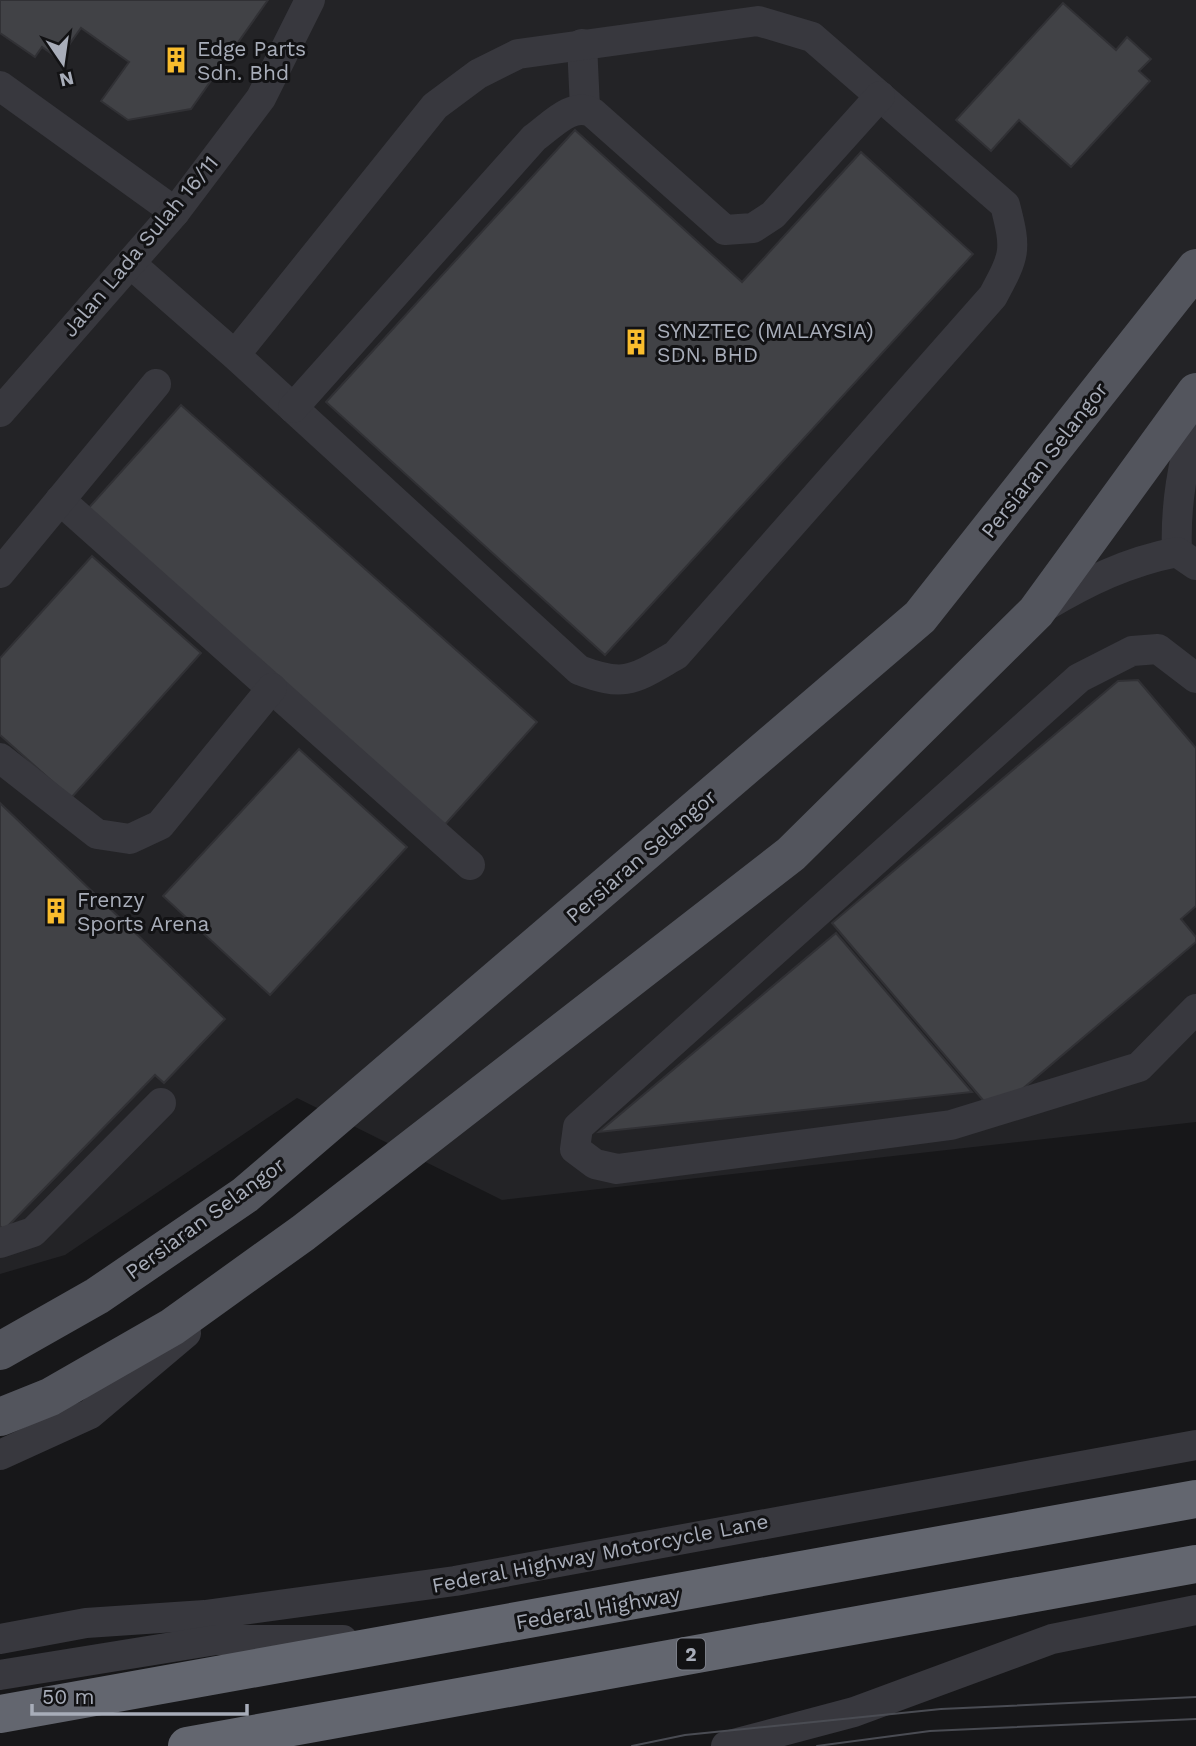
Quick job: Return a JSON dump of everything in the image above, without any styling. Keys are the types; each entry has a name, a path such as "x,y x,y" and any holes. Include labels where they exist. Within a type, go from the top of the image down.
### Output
{"highway":[{"name":"Federal Highway","path":"0,1714 1196,1499"},
{"name":"2","path":"187,1746 1196,1564"}],"main road":[{"name":"Persiaran Selangor","path":"0,1351 97,1296 245,1195 920,617 1196,268"},
{"path":"0,1417 50,1397 172,1327 303,1233 791,854 1036,612 1196,392"}],"street":[{"name":"Jalan Lada Sulah 16/11","path":"0,412 175,212 261,98 310,0"},
{"path":"131,264 235,355 579,670 603,679 623,681 640,675 676,655 993,296 1013,258 1013,234 1005,205 812,37 758,21 582,44 518,54 478,74 435,106 235,355"},
{"path":"582,44 584,108"},
{"path":"0,86 175,212"},
{"path":"293,408 534,138 575,108 584,108 725,230 752,228 773,215 880,96"},
{"path":"0,573 156,384"},
{"path":"1036,612 1091,579 1136,561 1186,559 1175,511 1183,461 1196,416"},
{"path":"61,500 470,864"},
{"path":"1196,678 1158,649 1132,651 1079,678 578,1127 575,1149 595,1164 617,1169 951,1125 1139,1067 1196,1009"},
{"path":"0,758 97,834 130,839 160,825 272,688"},
{"path":"0,1243 33,1232 161,1103"},
{"path":"0,1455 90,1414 303,1233"},
{"path":"0,1332 97,1296"},
{"name":"Federal Highway Motorcycle Lane","path":"0,1639 86,1623 205,1615 454,1581 1196,1445"},
{"path":"726,1746 854,1712 1052,1639 1196,1610"},
{"path":"93,1657 205,1615"},
{"path":"0,1675 93,1657 216,1640 420,1640"}],"shaded area":[{"path":"0,0 1196,0 1196,1122 502,1200 297,1098 65,1255 0,1274"}],"building":[{"name":"Edge Parts Sdn. Bhd","path":"0,0 268,0 191,109 128,120 101,101 129,62 81,28 59,59 42,47 35,57 0,33"},
{"path":"1063,3 1116,50 1127,37 1151,59 1139,71 1150,81 1071,167 1019,120 991,151 956,120"},
{"name":"SYNZTEC (MALAYSIA) SDN. BHD","path":"575,130 742,282 861,152 973,254 605,655 326,402"},
{"path":"181,405 537,722 441,829 85,512"},
{"path":"92,556 201,653 71,798 0,735 0,658"},
{"path":"1138,680 1196,748 1196,906 1181,919 1196,937 1196,942 994,1113 832,923 1118,681"},
{"path":"299,749 407,847 270,995 163,896"},
{"name":"Frenzy Sports Arena","path":"0,803 225,1019 164,1083 155,1075 4,1230 0,1226"},
{"path":"836,933 972,1092 599,1132"}],"tram line":[{"path":"632,1746 685,1735 941,1709 1196,1697"},
{"path":"817,1746 930,1731 1196,1719"}],"place":[{"name":"Edge Parts Sdn. Bhd","path":"176,60"},
{"name":"SYNZTEC (MALAYSIA) SDN. BHD","path":"636,342"},
{"name":"Frenzy Sports Arena","path":"56,911"}]}
